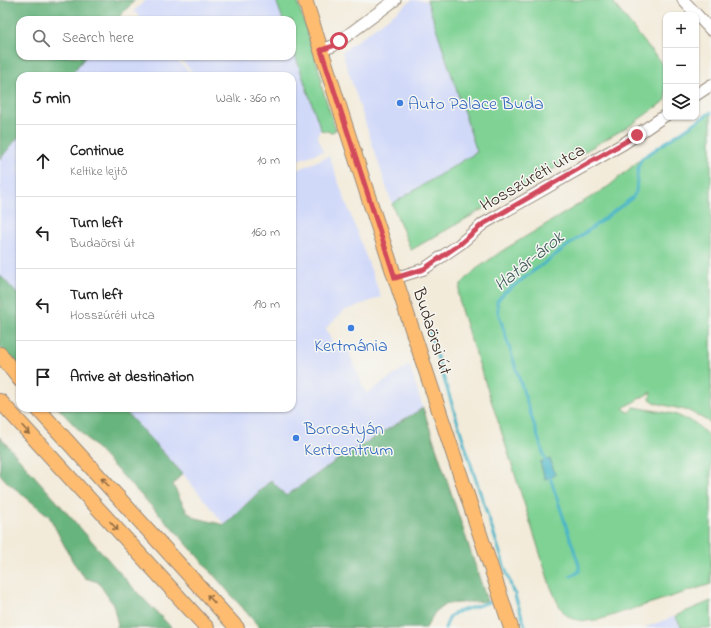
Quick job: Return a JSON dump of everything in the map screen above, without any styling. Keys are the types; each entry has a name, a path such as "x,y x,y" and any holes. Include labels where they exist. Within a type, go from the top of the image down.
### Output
{"main road":[{"name":"Budaörsi út","path":"305,0 511,628"},
{"path":"0,354 16,375"},
{"path":"0,368 16,386"},
{"path":"0,401 207,628"},
{"path":"41,412 237,628"},
{"path":"45,412 56,429"}],"street":[{"path":"321,50 333,46 394,0"},
{"path":"683,0 711,30"},
{"path":"699,93 711,86"},
{"name":"Hosszúréti utca","path":"395,278 424,269 460,244 483,224 623,144 663,117"}],"shaded area":[{"path":"146,0 276,0 282,16 138,16 134,11"},
{"path":"412,0 428,1 478,152 392,204 342,52"},
{"path":"296,58 321,130 317,134 323,151 296,161 296,72 192,72 181,60 296,60"},
{"path":"83,60 176,60 190,72 73,72"},
{"path":"16,140 16,293 0,275 0,159"},
{"path":"329,156 381,297 344,311 326,328 335,349 346,345 366,394 409,365 423,408 337,460 286,496 271,480 225,525 182,473 126,412 296,412 296,170"},
{"path":"675,616 682,628 644,628"}],"green space":[{"path":"0,0 135,0 120,16 16,16 16,60 83,60 73,72 16,72 16,140 0,159"},
{"path":"276,0 297,0 322,80 321,85 336,130 332,132 321,130 296,58 296,16 282,16"},
{"path":"427,0 612,0 663,65 663,102 631,125 411,250 392,204 477,152"},
{"path":"711,112 711,423 689,411 656,403 650,399 651,392 623,408 629,413 634,407 674,414 695,423 711,438 708,444 711,445 711,584 598,620 578,620 571,618 562,609 550,585 461,310 458,294 461,284 475,270 502,251 609,186 641,159"},
{"path":"0,275 16,293 16,364 0,347"},
{"path":"423,408 487,601 446,604 435,612 426,628 260,628 178,534 62,412 126,412 182,473 173,485 187,512 196,518 225,525 271,480 286,496 337,460"},
{"path":"0,437 135,590 172,628 116,628 118,625 113,604 98,582 85,578 73,562 49,516 7,482 0,474"},
{"path":"711,601 711,628 682,628 675,616"}],"water":[{"path":"550,459 555,475 545,479 540,462"}],"waterway":[{"name":"Határ-árok","path":"546,462 498,312 497,301 504,293 632,198 636,192 638,168 641,159 711,112"},
{"path":"429,331 473,471 513,592 516,594 515,596 526,628"},
{"name":"Határ-árok","path":"549,474 579,565 579,572 571,576"},
{"name":"Határ-árok","path":"445,628 450,616 457,612 490,602"}],"place":[{"name":"Auto Palace Buda","path":"400,103"},
{"name":"Kertmánia","path":"351,328"},
{"name":"Borostyán Kertcentrum","path":"296,438"}],"route":[{"path":"339,41 333,46 321,50 395,278 424,269 460,244 483,224 637,135"}]}
